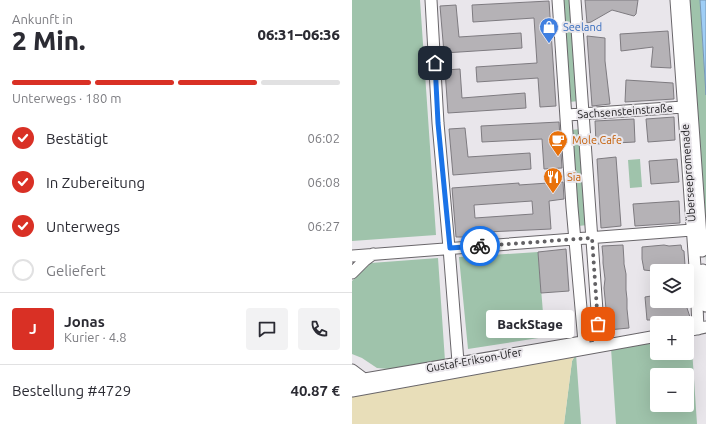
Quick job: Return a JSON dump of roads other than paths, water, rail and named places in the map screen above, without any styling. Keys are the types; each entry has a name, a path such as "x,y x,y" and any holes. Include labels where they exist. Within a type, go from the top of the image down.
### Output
{"street":[{"path":"432,0 438,123 450,248 458,362"},
{"path":"558,0 575,240 584,342"},
{"path":"575,0 599,339"},
{"name":"Überseepromenade","path":"676,0 696,281 695,326"},
{"name":"Überseepromenade","path":"684,0 706,306"},
{"name":"Sachsensteinstraße","path":"567,115 683,107"},
{"path":"352,256 692,230"},
{"path":"352,273 373,254"},
{"name":"Gustaf-Erikson-Ufer","path":"352,381 650,330"},
{"path":"352,391 650,337"},
{"path":"352,370 364,379"}],"water":[{"path":"700,0 706,0 706,95"}],"place":[{"name":"Seeland","path":"549,44"},
{"name":"Mole Cafe","path":"558,157"},
{"name":"Sia","path":"553,194"},
{"name":"BackStage","path":"598,324"}]}
